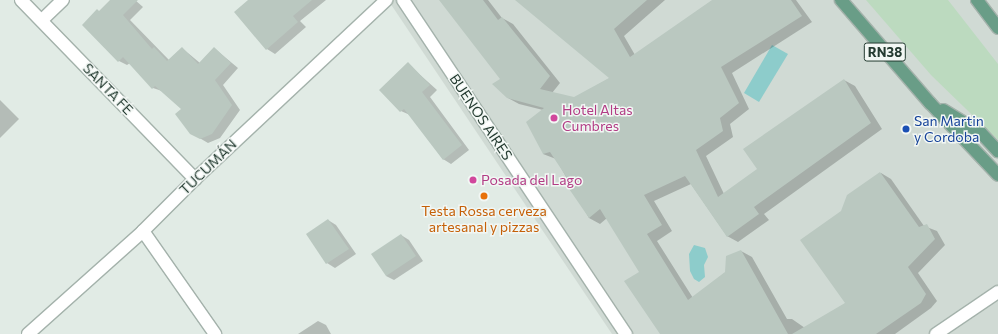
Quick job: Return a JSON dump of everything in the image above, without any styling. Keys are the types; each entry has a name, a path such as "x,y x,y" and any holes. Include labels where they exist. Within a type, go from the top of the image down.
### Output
{"main road":[{"name":"RN38","path":"841,0 859,23 930,103 998,175"},
{"path":"853,0 859,23"},
{"path":"977,0 998,28"},
{"path":"930,103 981,133 998,151"}],"street":[{"name":"SANTA FE","path":"21,0 195,178"},
{"path":"42,20 63,0"},
{"name":"TUCUMÁN","path":"28,334 144,231 195,178 386,0"},
{"name":"BUENOS AIRES","path":"403,0 626,334"},
{"path":"144,231 215,334"},
{"path":"936,334 998,292"}],"shaded area":[{"path":"388,0 998,0 998,334 612,334"}],"green space":[{"path":"866,0 948,0 998,64 998,140 931,75"}],"water":[{"path":"772,45 788,54 759,102 744,93"},
{"path":"694,245 705,248 708,257 704,265 705,277 699,282 694,279 690,271 689,254"}],"building":[{"path":"110,0 138,0 123,15 152,49 154,47 167,61 182,47 198,64 214,47 231,63 215,80 232,105 212,134 200,139 190,134 175,114 181,109 155,86 152,89 123,57 118,62 82,25 97,9 99,11"},
{"path":"248,0 312,0 293,16 298,22 266,50 234,12"},
{"path":"439,0 483,0 498,20 502,17 550,76 540,89 574,97 609,78 515,0 647,0 614,29 630,57 712,0 791,0 802,16 721,67 739,103 720,118 723,131 696,150 718,197 757,169 743,149 844,79 871,123 754,207 759,214 727,237 685,176 644,195 662,225 647,234 688,300 725,272 726,256 741,250 788,334 660,334 624,281 639,272 600,209 589,218 565,183 569,181 550,152 543,154 526,122 544,108 507,98 492,84 500,79"},
{"path":"408,62 430,85 422,92 462,145 443,160 404,109 400,112 379,90"},
{"path":"880,172 919,227 927,224 935,239 908,267 926,294 921,303 876,334 792,334 845,303 800,240 841,211 847,195"},
{"path":"328,219 349,249 326,264 306,234"},
{"path":"401,234 416,256 386,276 371,254"}],"place":[{"name":"Hotel Altas Cumbres","path":"554,118"},
{"name":"San Martin y Cordoba","path":"906,129"},
{"name":"Posada del Lago","path":"473,180"},
{"name":"Testa Rossa cerveza artesanal y pizzas","path":"484,196"}]}
